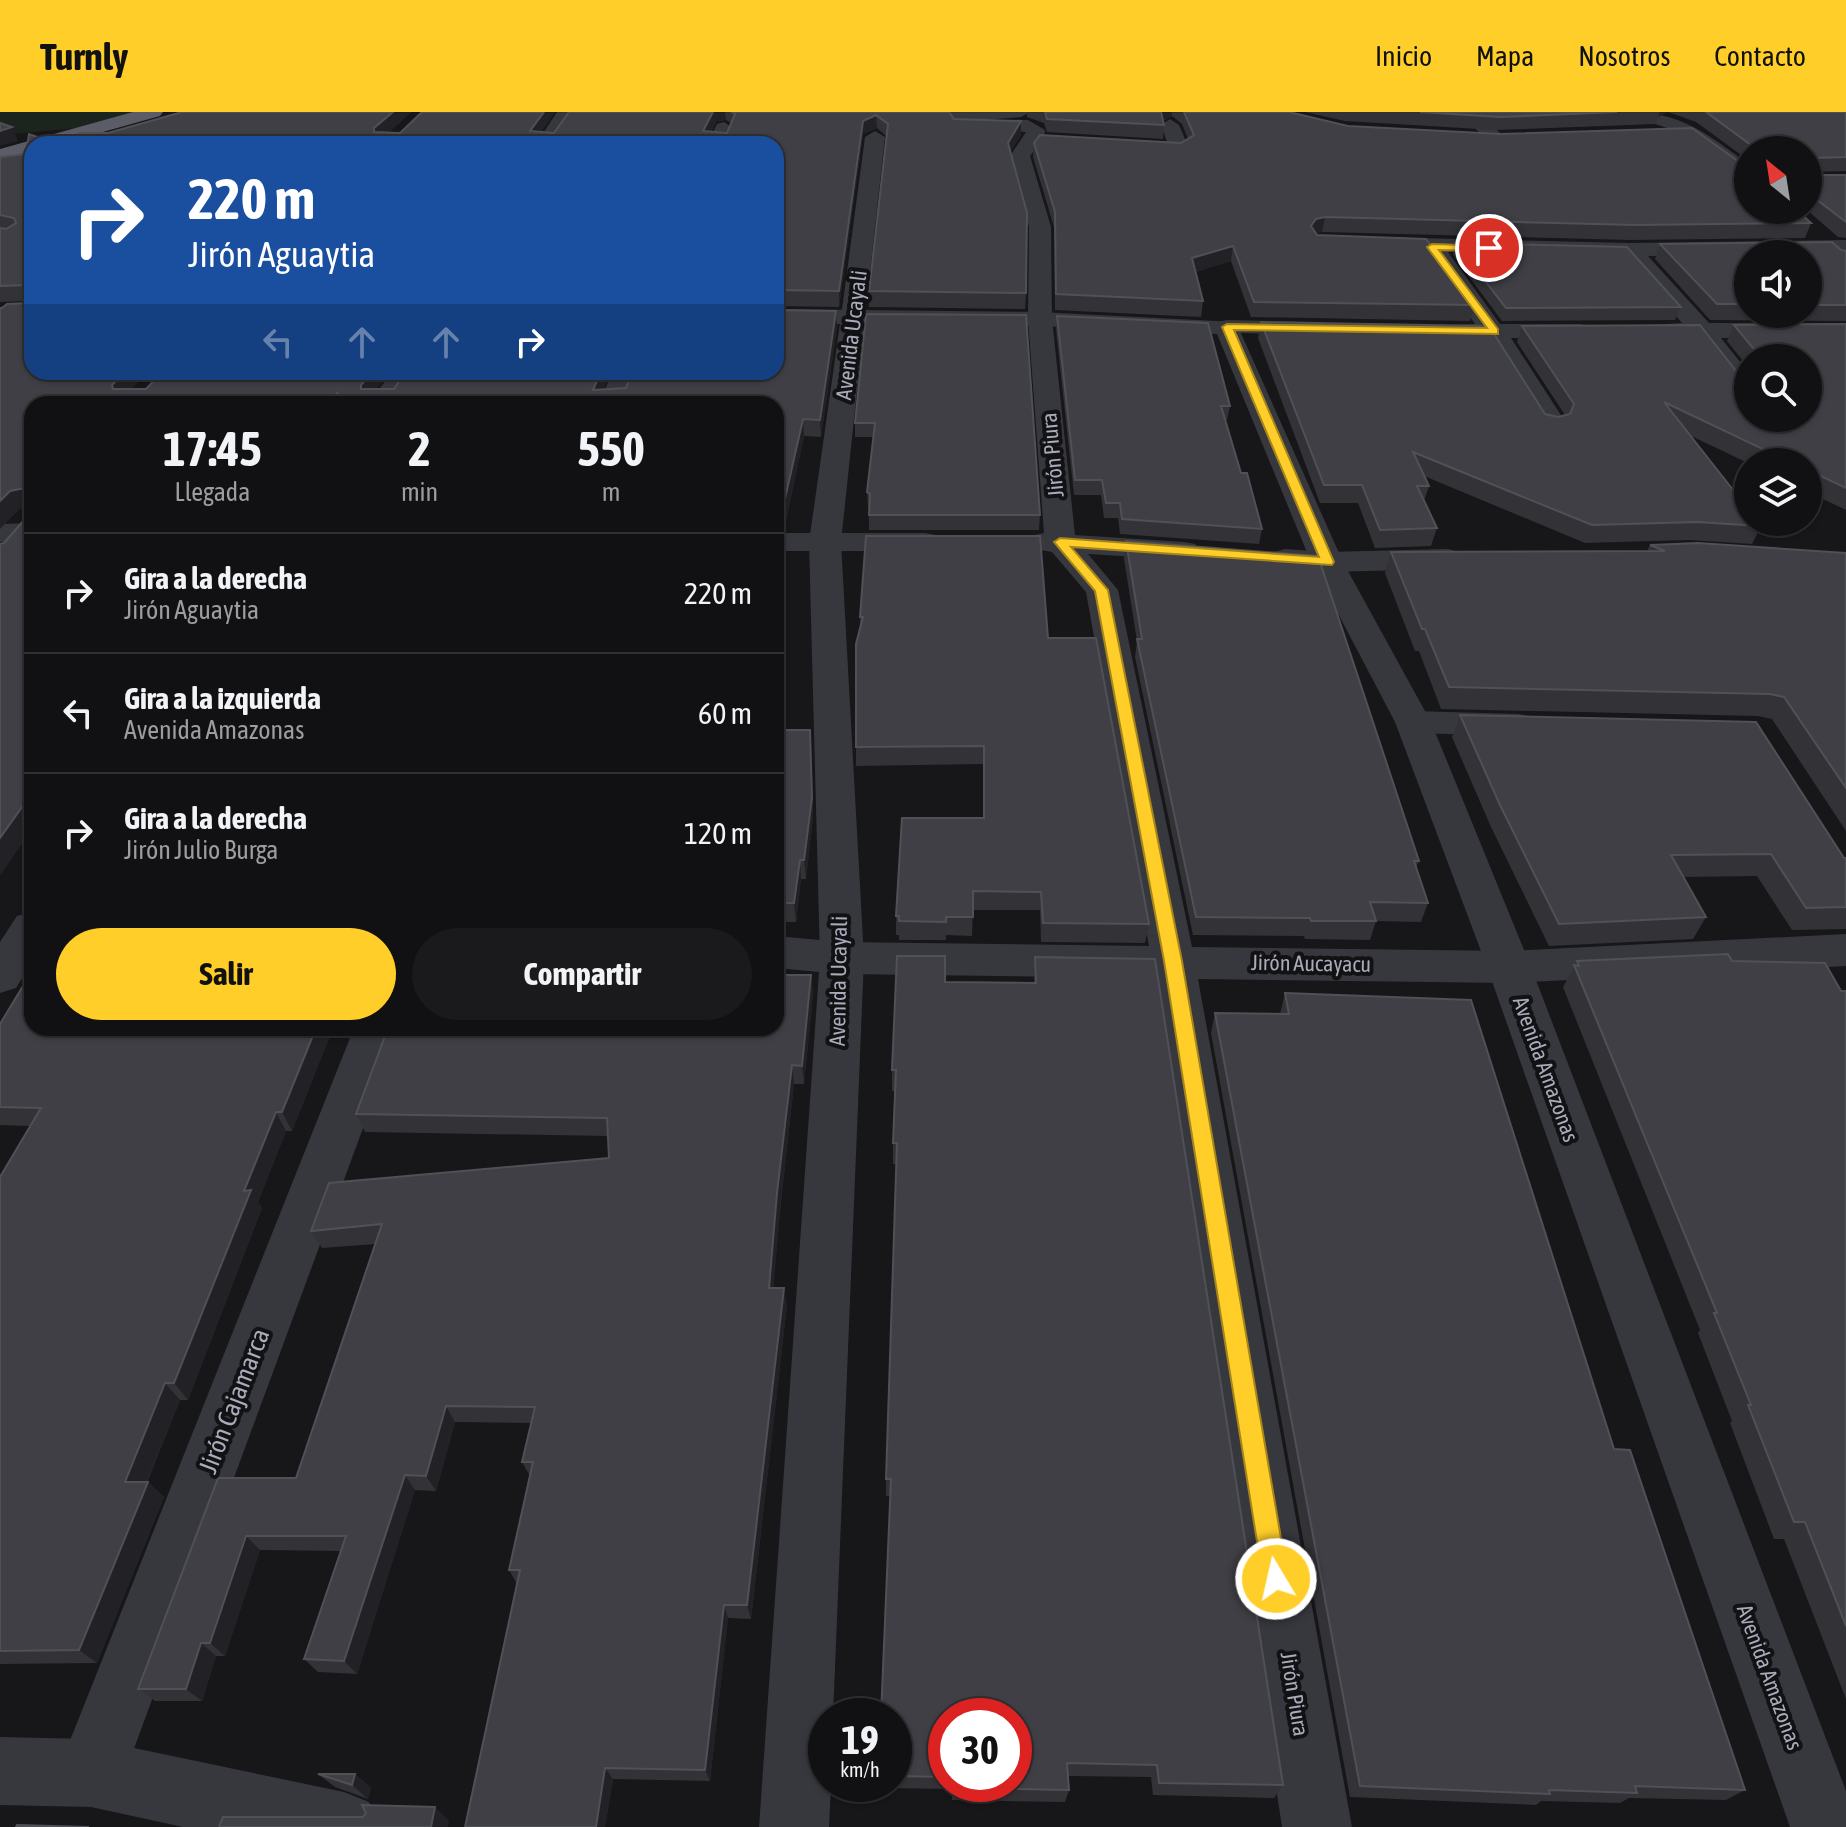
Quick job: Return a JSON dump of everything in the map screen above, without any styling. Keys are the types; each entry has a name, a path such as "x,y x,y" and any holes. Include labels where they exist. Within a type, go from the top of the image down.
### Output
{"highway":[{"path":"68,136 154,112"},
{"path":"0,155 24,148"}],"street":[{"name":"Jirón Piura","path":"1021,112 955,116 961,125 1028,126 1036,130 1040,319 1060,542 1102,590 1173,961 1317,1827"},
{"path":"1465,137 1503,138 1469,112"},
{"path":"1636,112 1692,132 1734,164"},
{"path":"551,136 564,115 584,115 571,136"},
{"path":"120,136 173,121"},
{"path":"1109,144 1179,148 1170,125"},
{"path":"1641,135 1692,132"},
{"name":"Avenida Ucayali","path":"794,1827 842,958 825,542 875,137"},
{"path":"0,164 24,160"},
{"path":"1812,229 1842,252"},
{"path":"1354,244 1842,252"},
{"path":"1432,247 1494,332 1552,423"},
{"path":"1630,250 1734,372"},
{"path":"784,316 1040,319 1337,329"},
{"name":"Avenida Amazonas","path":"1227,327 1327,562 1413,722 1509,967 1825,1827"},
{"path":"1400,330 1846,330"},
{"path":"784,542 951,542"},
{"path":"1013,542 1060,542 1217,554"},
{"path":"1249,556 1327,562 1485,558"},
{"path":"1413,722 1554,726"},
{"path":"0,917 24,917"},
{"path":"0,977 24,940"},
{"name":"Jirón Aucayacu","path":"784,953 842,958 1509,967 1846,950"},
{"name":"Jirón Cajamarca","path":"91,1773 374,1036"},
{"path":"0,1771 91,1773 344,1827"}],"shaded area":[{"path":"0,112 138,112 80,128 0,135"}],"building":[{"path":"182,112 393,112 374,128 374,132 400,133 422,112 544,112 530,131 554,133 569,112 713,112 703,131 727,133 735,114 732,112 949,112 954,119 1021,121 1008,143 1027,213 1026,293 869,291 888,124 876,115 863,121 839,291 784,290 784,136 69,136 108,133"},
{"path":"1045,112 1161,112 1164,125 1047,119"},
{"path":"1184,112 1289,112 1348,126 1500,134 1692,128 1734,158 1734,224 1635,225 1325,217 1316,219 1311,226 1317,235 1426,239 1475,305 1254,302 1233,246 1192,258 1203,301 1056,294 1055,212 1034,143 1040,135 1181,143 1194,135"},
{"path":"1420,112 1617,112 1500,117"},
{"path":"1706,112 1846,112 1846,157 1822,158 1822,136 1739,136"},
{"path":"0,123 12,127 0,131"},
{"path":"24,154 24,285 0,286 0,228 6,229 16,223 14,218 0,215 0,157"},
{"path":"1822,175 1846,175 1846,222 1822,204"},
{"path":"1822,242 1832,242 1846,251 1846,305 1822,305"},
{"path":"1456,243 1627,247 1681,307 1506,308"},
{"path":"1734,243 1734,304 1717,304 1660,244"},
{"path":"24,303 24,380 117,380 112,385 113,389 146,389 154,380 365,380 361,389 394,389 400,380 597,380 593,390 626,388 629,380 784,380 784,310 836,311 820,420 803,419 784,503 784,396 342,396 337,393 335,396 24,396 24,488 10,491 0,501 0,308 7,304"},
{"path":"866,314 1026,315 1040,515 869,515 870,494 867,492 875,423 855,423"},
{"path":"1057,316 1208,323 1230,406 1221,406 1241,473 1247,473 1262,529 1122,519 1120,503 1106,503 1102,480 1075,480"},
{"path":"1261,322 1489,326 1545,414 1558,417 1570,414 1574,404 1522,326 1700,325 1734,368 1734,432 1822,432 1822,344 1750,344 1736,328 1822,328 1822,324 1846,324 1846,488 1822,477 1822,448 1761,448 1664,402 1734,491 1734,524 1697,522 1592,525 1413,452 1429,486 1417,486 1437,528 1380,530 1362,485 1324,485"},
{"path":"24,520 24,804 0,838 0,544"},
{"path":"866,536 1040,536 1048,638 1096,638 1149,924 1043,923 1041,892 973,891 973,917 946,917 946,922 899,921 899,916 896,916 902,818 984,818 984,746 856,747 856,644 863,617 860,617"},
{"path":"1126,541 1318,556 1419,861 1414,861 1428,903 1370,902 1376,921 1196,917 1137,639 1142,639"},
{"path":"1698,543 1846,553 1846,788 1784,697 1770,694 1449,687 1391,552 1665,551 1650,545"},
{"path":"1460,715 1756,722 1846,858 1846,907 1806,908 1771,854 1671,855 1706,917 1559,924"},
{"path":"784,730 810,730 812,798 804,860 800,860 794,903 784,903"},
{"path":"1728,954 1732,961 1825,963 1841,991 1846,991 1846,1626 1805,1522 1794,1522 1714,1313 1717,1313 1574,965 1579,966 1577,961"},
{"path":"897,956 945,956 945,982 1036,983 1035,957 1155,959 1283,1785 1159,1783 1157,1765 1067,1763 1069,1790 1032,1789 1032,1698 928,1698 928,1777 912,1776 912,1698 882,1698 891,1479 886,1479 897,1143 893,1143 896,1070 892,1070"},
{"path":"784,975 811,975 802,1066 792,1065 777,1193 769,1288 784,1288 747,1605 724,1605 705,1770 605,1768 596,1827 465,1827 520,1570 509,1570 533,1462 522,1462 535,1407 446,1406 426,1476 405,1475 344,1661 304,1659 346,1536 246,1536 210,1643 201,1643 186,1689 138,1689 218,1478 296,1478 382,1224 311,1231 329,1183 609,1158 607,1118 356,1114 385,1036 784,1036"},
{"path":"24,984 24,1036 313,1036 282,1112 276,1112 244,1191 251,1190 174,1383 165,1383 125,1482 148,1482 79,1650 0,1651 0,1177 41,1108 0,1107 0,1024"},
{"path":"1285,993 1471,1000 1614,1449 1630,1450 1745,1790 1635,1786 1637,1793 1549,1790 1550,1794 1360,1786 1215,1013 1289,1014"},
{"path":"318,1774 355,1774 352,1785"},
{"path":"362,1805 435,1807 431,1827 219,1827 223,1817 363,1817 366,1813"},
{"path":"17,1825 89,1827 16,1827"}],"route":[{"path":"1276,1579 1173,961 1102,590 1060,542 1327,562 1227,327 1494,332 1432,247 1489,248"}]}
